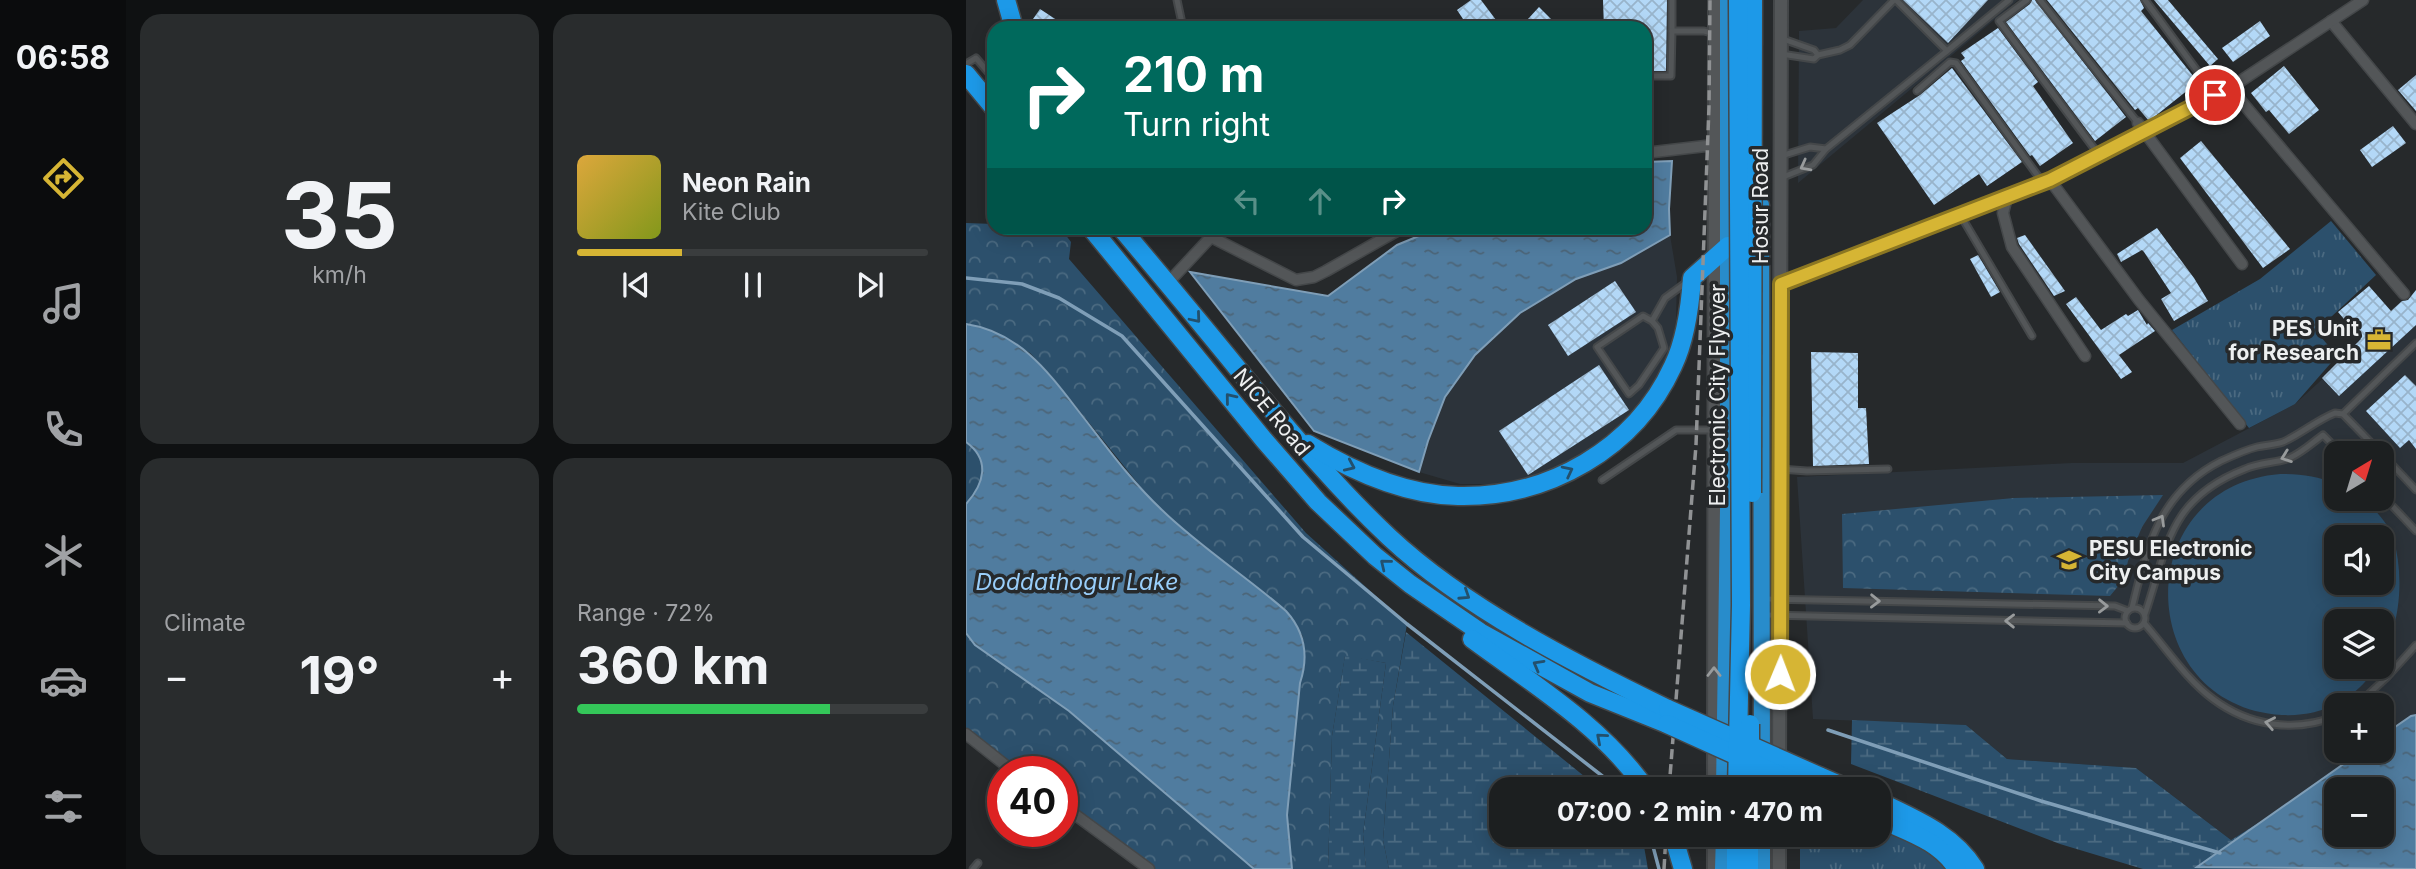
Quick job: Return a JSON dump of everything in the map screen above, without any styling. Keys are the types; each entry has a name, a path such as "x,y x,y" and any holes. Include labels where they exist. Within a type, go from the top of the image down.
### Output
{"highway":[{"path":"1006,0 1012,21"},
{"name":"Hosur Road","path":"1724,777 1728,509 1728,0"},
{"name":"Electronic City Flyover","path":"1737,777 1741,605 1738,0"},
{"name":"Electronic City Flyover","path":"1750,777 1753,0"},
{"name":"Hosur Road","path":"1760,0 1762,777"},
{"path":"966,74 987,100"},
{"name":"NICE Road","path":"1097,235 1318,502 1375,556 1440,605"},
{"name":"NICE Road","path":"1127,235 1290,433 1390,538 1453,587 1549,648 1667,716"},
{"path":"1290,433 1361,472 1430,493 1486,495 1514,491 1545,482 1568,472 1613,445 1655,399 1674,365 1687,325 1692,278 1728,246"},
{"path":"1440,605 1480,632 1590,693 1667,716 1802,777"},
{"path":"1440,605 1461,631 1550,696 1603,740 1636,777"},
{"path":"1891,808 1940,832 1966,856 1975,869"},
{"path":"1891,824 1938,847 1957,869"},
{"path":"1677,847 1683,869"},
{"path":"1723,869 1724,847"},
{"path":"1736,847 1736,869"},
{"path":"1749,847 1749,869"},
{"path":"1762,847 1762,869"}],"street":[{"path":"1714,777 1715,0"},
{"name":"Hosur Road","path":"1779,777 1781,0"},
{"path":"1781,284 2047,182 2099,155 2141,127 2230,88 2363,0"},
{"path":"2331,21 2416,124"},
{"path":"2230,88 2404,294"},
{"path":"2141,127 2242,264"},
{"path":"1652,152 1714,145"},
{"path":"2047,182 2240,424"},
{"path":"2007,197 2003,213 2011,247 2085,356"},
{"path":"1167,284 1207,235"},
{"path":"1211,235 1296,280 1314,277 1390,235"},
{"path":"966,734 994,756"},
{"path":"1078,817 1149,869"},
{"path":"1714,847 1714,869"},
{"path":"1779,847 1779,869"}],"lane":[{"path":"1177,0 1182,21"},
{"path":"1652,76 1671,76 1672,0"},
{"path":"1781,54 1814,60 1818,55 1840,50 1850,45 1895,0 1947,51"},
{"path":"1781,178 1813,165 1826,149 2009,0"},
{"path":"2027,0 1999,21 2099,155"},
{"path":"2040,0 2141,127"},
{"path":"2145,0 2215,95"},
{"path":"1672,31 1704,31 1715,34"},
{"path":"1781,38 1814,50 1818,55"},
{"path":"966,64 976,58 987,71"},
{"path":"1917,92 1950,62 1956,63 2047,182"},
{"path":"1781,156 1810,148 1826,149"},
{"path":"1961,216 2032,336"},
{"path":"1652,321 1665,298 1692,278"},
{"path":"1643,316 1652,321 1658,328 1664,348 1639,385 1629,394 1597,347 1643,316"},
{"path":"2343,414 2416,343"},
{"path":"2127,623 2125,617 2160,518 2188,483 2205,470 2256,447 2282,442 2335,413 2343,414 2369,441"},
{"path":"2320,420 2323,435 2329,441"},
{"path":"1602,480 1676,430 1714,430"},
{"path":"2323,435 2288,459 2261,463 2214,484 2199,495 2174,526 2165,546 2144,623 2197,685 2213,699 2234,711 2257,721 2282,726 2324,720"},
{"path":"2256,447 2261,463"},
{"path":"2394,467 2416,490"},
{"path":"1780,469 1807,471 1888,468"},
{"path":"2394,508 2416,531"},
{"path":"1762,607 1780,600 2115,606 2140,608 2145,614"},
{"path":"1762,607 1781,616 2127,623 2136,628 2144,623"},
{"path":"2370,693 2416,645"},
{"path":"973,869 978,863"}],"shaded area":[{"path":"1863,0 2018,0 1798,183 1799,31 1836,28"},
{"path":"1670,235 1677,277 1676,321 1669,356 1650,396 1605,443 1548,474 1503,484 1460,484 1419,472 1445,397 1475,355 1520,313 1576,279 1621,263"},
{"name":"PESU Electronic City Campus","path":"2416,302 2416,725 2394,739 2394,693 2324,693 2324,763 2355,763 2332,777 2324,777 2324,782 2231,840 2136,768 2007,759 1966,725 1813,719 1797,477 2072,463 2183,463 2295,404 2372,334"}],"green space":[{"path":"2331,221 2376,275 2316,331 2337,356 2295,404 2249,428 2172,330 2260,279"},
{"path":"966,223 987,224 987,235 1066,235 1071,242 1069,259 1306,533 1407,624 1393,706 1383,840 1389,869 1366,869 1363,834 1386,663 1345,656 1332,736 1328,869 1292,869 1287,815 1300,683 1305,664 1302,635 1286,611 1179,526 1148,496 1030,353 994,331 966,324"},
{"path":"966,442 979,456 982,472 977,488 966,504"},
{"path":"2280,474 2324,480 2324,511 2375,511 2386,525 2324,525 2324,595 2394,595 2394,541 2399,567 2399,599 2394,625 2394,609 2324,609 2324,679 2367,679 2365,682 2352,693 2324,693 2324,708 2315,712 2282,715 2233,703 2197,675 2176,638 2168,596 2175,554 2195,516 2230,488"},
{"path":"2163,495 2142,527 2128,561 2124,579 2110,596 1843,588 1842,514 2014,498"},
{"path":"1406,632 1585,777 1489,777 1489,847 1644,847 1648,869 1389,869 1383,840 1393,706"},
{"path":"966,633 975,645 1069,711 1254,869 1153,869 1078,813 1078,756 1001,756 966,729"},
{"path":"1345,655 1386,663 1363,834 1366,869 1328,869 1332,736"},
{"path":"1852,720 1966,725 2007,759 2136,768 2231,840 2324,782 2324,847 2394,847 2394,793 2416,869 2143,869 2060,844 1891,779 1891,777 1851,764"},
{"path":"2355,763 2385,763 2389,777 2332,777"},
{"path":"1891,834 1927,850 1946,869 1800,869 1800,847 1891,847"}],"water":[{"path":"1672,161 1670,235 1621,263 1576,279 1520,313 1475,355 1445,397 1419,472 1314,431 1190,272 1328,296 1397,245 1421,235 1652,235 1652,162"},
{"name":"Doddathogur Lake","path":"966,324 985,328 1002,336 1032,356 1151,499 1177,524 1286,611 1297,627 1305,654 1287,815 1292,869 1254,869 1069,711 975,645 966,633 966,504 981,480 982,464 974,449 966,442"},
{"path":"2416,715 2416,869 2197,867 2324,778 2324,847 2394,847 2394,777 2325,777 2345,763 2394,763 2394,728"}],"building":[{"path":"1471,0 1481,0 1497,21 1464,21 1457,10"},
{"path":"1603,0 1667,0 1666,71 1652,71 1652,21 1604,21"},
{"path":"1903,0 1988,0 1948,43"},
{"path":"2035,0 2126,117 2095,141 2006,22"},
{"path":"2047,0 2140,0 2144,8 2141,11 2198,82 2149,121 2138,108 2135,110"},
{"path":"2154,0 2168,0 2218,59 2210,66"},
{"path":"1539,7 1553,21 1530,21 1528,19"},
{"path":"1040,9 1058,21 1036,21 1033,19"},
{"path":"2260,21 2270,36 2233,62 2222,48"},
{"path":"1998,28 2038,82 2033,86 2073,143 2040,166 1961,61 1965,58 1961,53"},
{"path":"2284,66 2319,110 2289,134 2251,93"},
{"path":"1952,68 2022,162 1987,186 1979,174 1934,205 1877,123 1920,95"},
{"path":"2416,75 2416,111 2398,90"},
{"path":"2393,126 2406,143 2372,167 2360,150"},
{"path":"2201,141 2290,249 2263,268 2180,158"},
{"path":"2157,228 2208,301 2174,321 2161,299 2171,293 2144,252 2142,250 2121,262 2117,254"},
{"path":"2025,235 2065,291 2054,296 2019,244 2017,238"},
{"path":"1978,255 2000,292 1991,297 1970,259"},
{"path":"1615,281 1636,312 1568,356 1548,325"},
{"name":"PES Unit for Research","path":"2369,286 2391,311 2402,301 2408,300 2416,290 2416,325 2339,396 2322,378 2361,339 2338,312"},
{"path":"2076,297 2101,330 2126,314 2128,316 2138,310 2147,325 2148,323 2155,331 2119,355 2132,372 2121,379 2066,304"},
{"path":"1811,352 1858,353 1858,408 1866,408 1869,464 1813,466"},
{"path":"1599,365 1629,410 1528,475 1499,431"},
{"path":"2405,375 2416,386 2416,449 2409,440 2400,448 2366,411"}],"waterway":[{"path":"966,278 1022,284 1059,298 1122,336 1303,537 1407,624 1604,777"},
{"path":"1828,730 2041,801 2220,853"},
{"path":"1653,847 1659,869"}],"railway":[{"path":"1670,777 1696,445 1709,107 1710,0"},
{"path":"1664,869 1665,847"}],"place":[{"name":"PES Unit for Research","path":"2379,340"},
{"name":"PESU Electronic City Campus","path":"2069,560"}],"route":[{"path":"1780,674 1781,284 2050,180 2215,95"}]}
